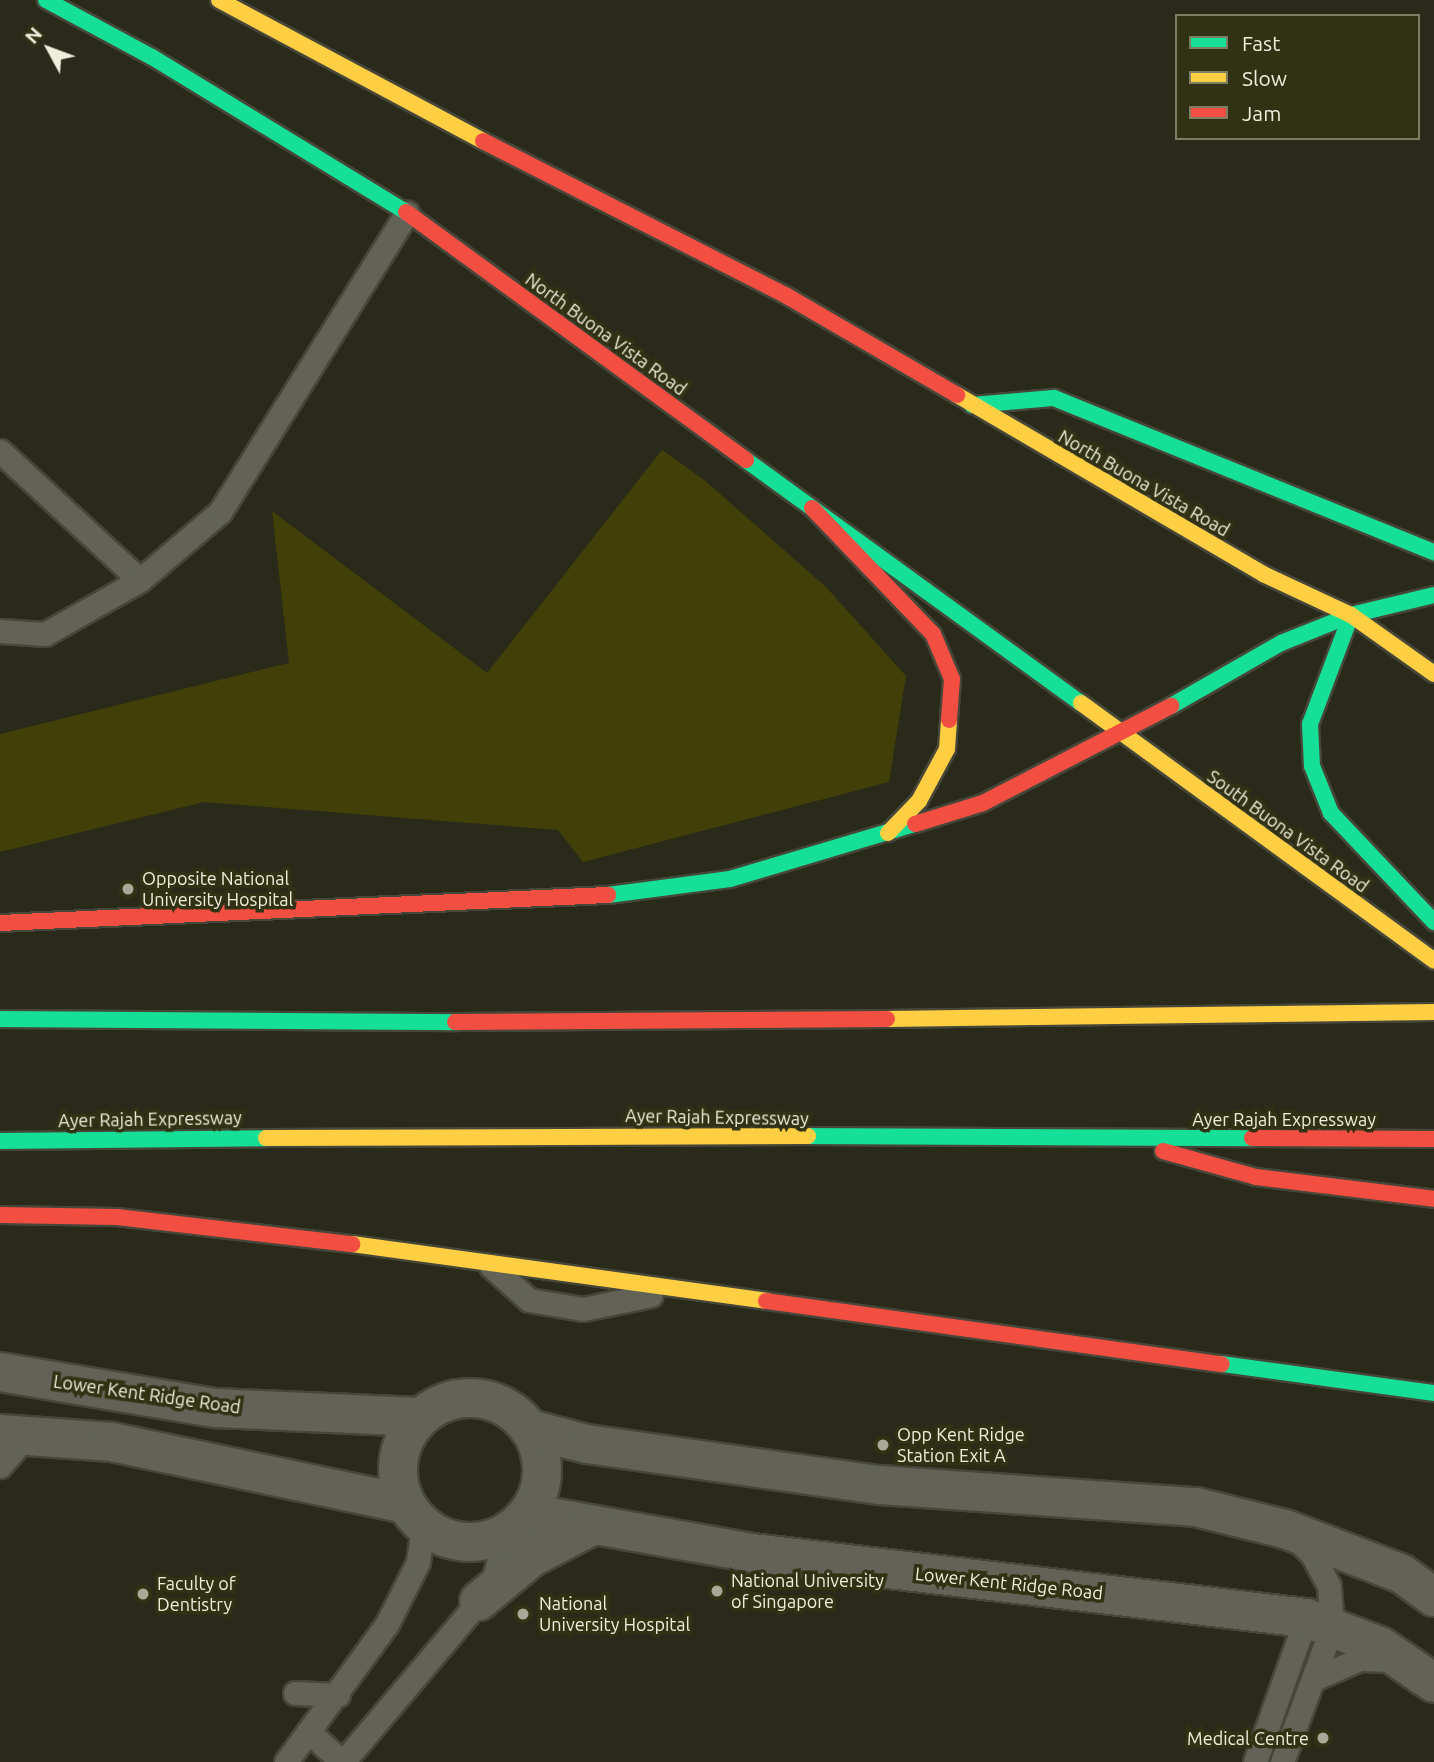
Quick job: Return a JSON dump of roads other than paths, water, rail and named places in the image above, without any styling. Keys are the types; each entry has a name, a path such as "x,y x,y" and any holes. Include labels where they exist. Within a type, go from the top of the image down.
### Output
{"main road":[{"name":"North Buona Vista Road","path":"46,0 152,57 407,213 1120,735"},
{"name":"North Buona Vista Road","path":"219,0 391,95 787,296 1263,575 1351,615"},
{"path":"972,405 1054,398 1434,552"},
{"path":"812,508 933,634 952,680 947,749 919,801 888,833"},
{"path":"0,923 588,898 730,879 983,803 1120,735 1281,643 1351,615 1434,595"},
{"path":"1351,615 1434,674"},
{"path":"1351,615 1310,724 1312,766 1331,813 1434,922"},
{"name":"South Buona Vista Road","path":"1120,735 1434,960"},
{"path":"0,1019 570,1023 1434,1012"},
{"name":"Ayer Rajah Expressway","path":"0,1141 552,1135 1124,1140 1332,1136 1434,1139"},
{"path":"1124,1140 1256,1177 1434,1199"},
{"path":"0,1215 117,1217 488,1262 1434,1393"}],"street":[{"name":"Lower Kent Ridge Road","path":"0,1372 216,1408 420,1417"},
{"path":"414,1516 397,1474 402,1443 420,1417 441,1403 465,1398 490,1401 512,1411 529,1429 542,1471 518,1523"},
{"path":"529,1429 587,1444 867,1484 1169,1504 1285,1529 1402,1574 1434,1597"},
{"name":"Lower Kent Ridge Road","path":"13,1435 112,1442 414,1516 449,1541 479,1543 518,1523 594,1525 753,1553 1319,1622 1380,1646 1434,1683"},
{"path":"479,1601 532,1557 594,1525"}],"lane":[{"path":"0,631 45,635 140,580 220,512 407,213"},
{"path":"0,451 140,580"},
{"path":"488,1262 529,1300 583,1309 678,1289"},
{"path":"0,1466 13,1435"},
{"path":"286,1762 310,1734 387,1624 418,1562 414,1516"},
{"path":"310,1734 342,1762 479,1601 494,1577 518,1523"},
{"path":"1255,1762 1319,1622 1329,1586 1312,1554 1285,1529"},
{"path":"1282,1762 1314,1679 1319,1622"},
{"path":"1314,1679 1360,1659 1402,1661"},
{"path":"295,1693 338,1695"}],"place":[{"name":"Opposite National University Hospital","path":"128,889"},
{"name":"Opp Kent Ridge Station Exit A","path":"883,1445"},
{"name":"National University of Singapore","path":"717,1591"},
{"name":"Faculty of Dentistry","path":"143,1594"},
{"name":"National University Hospital","path":"523,1614"},
{"name":"Medical Centre","path":"1323,1738"}]}
